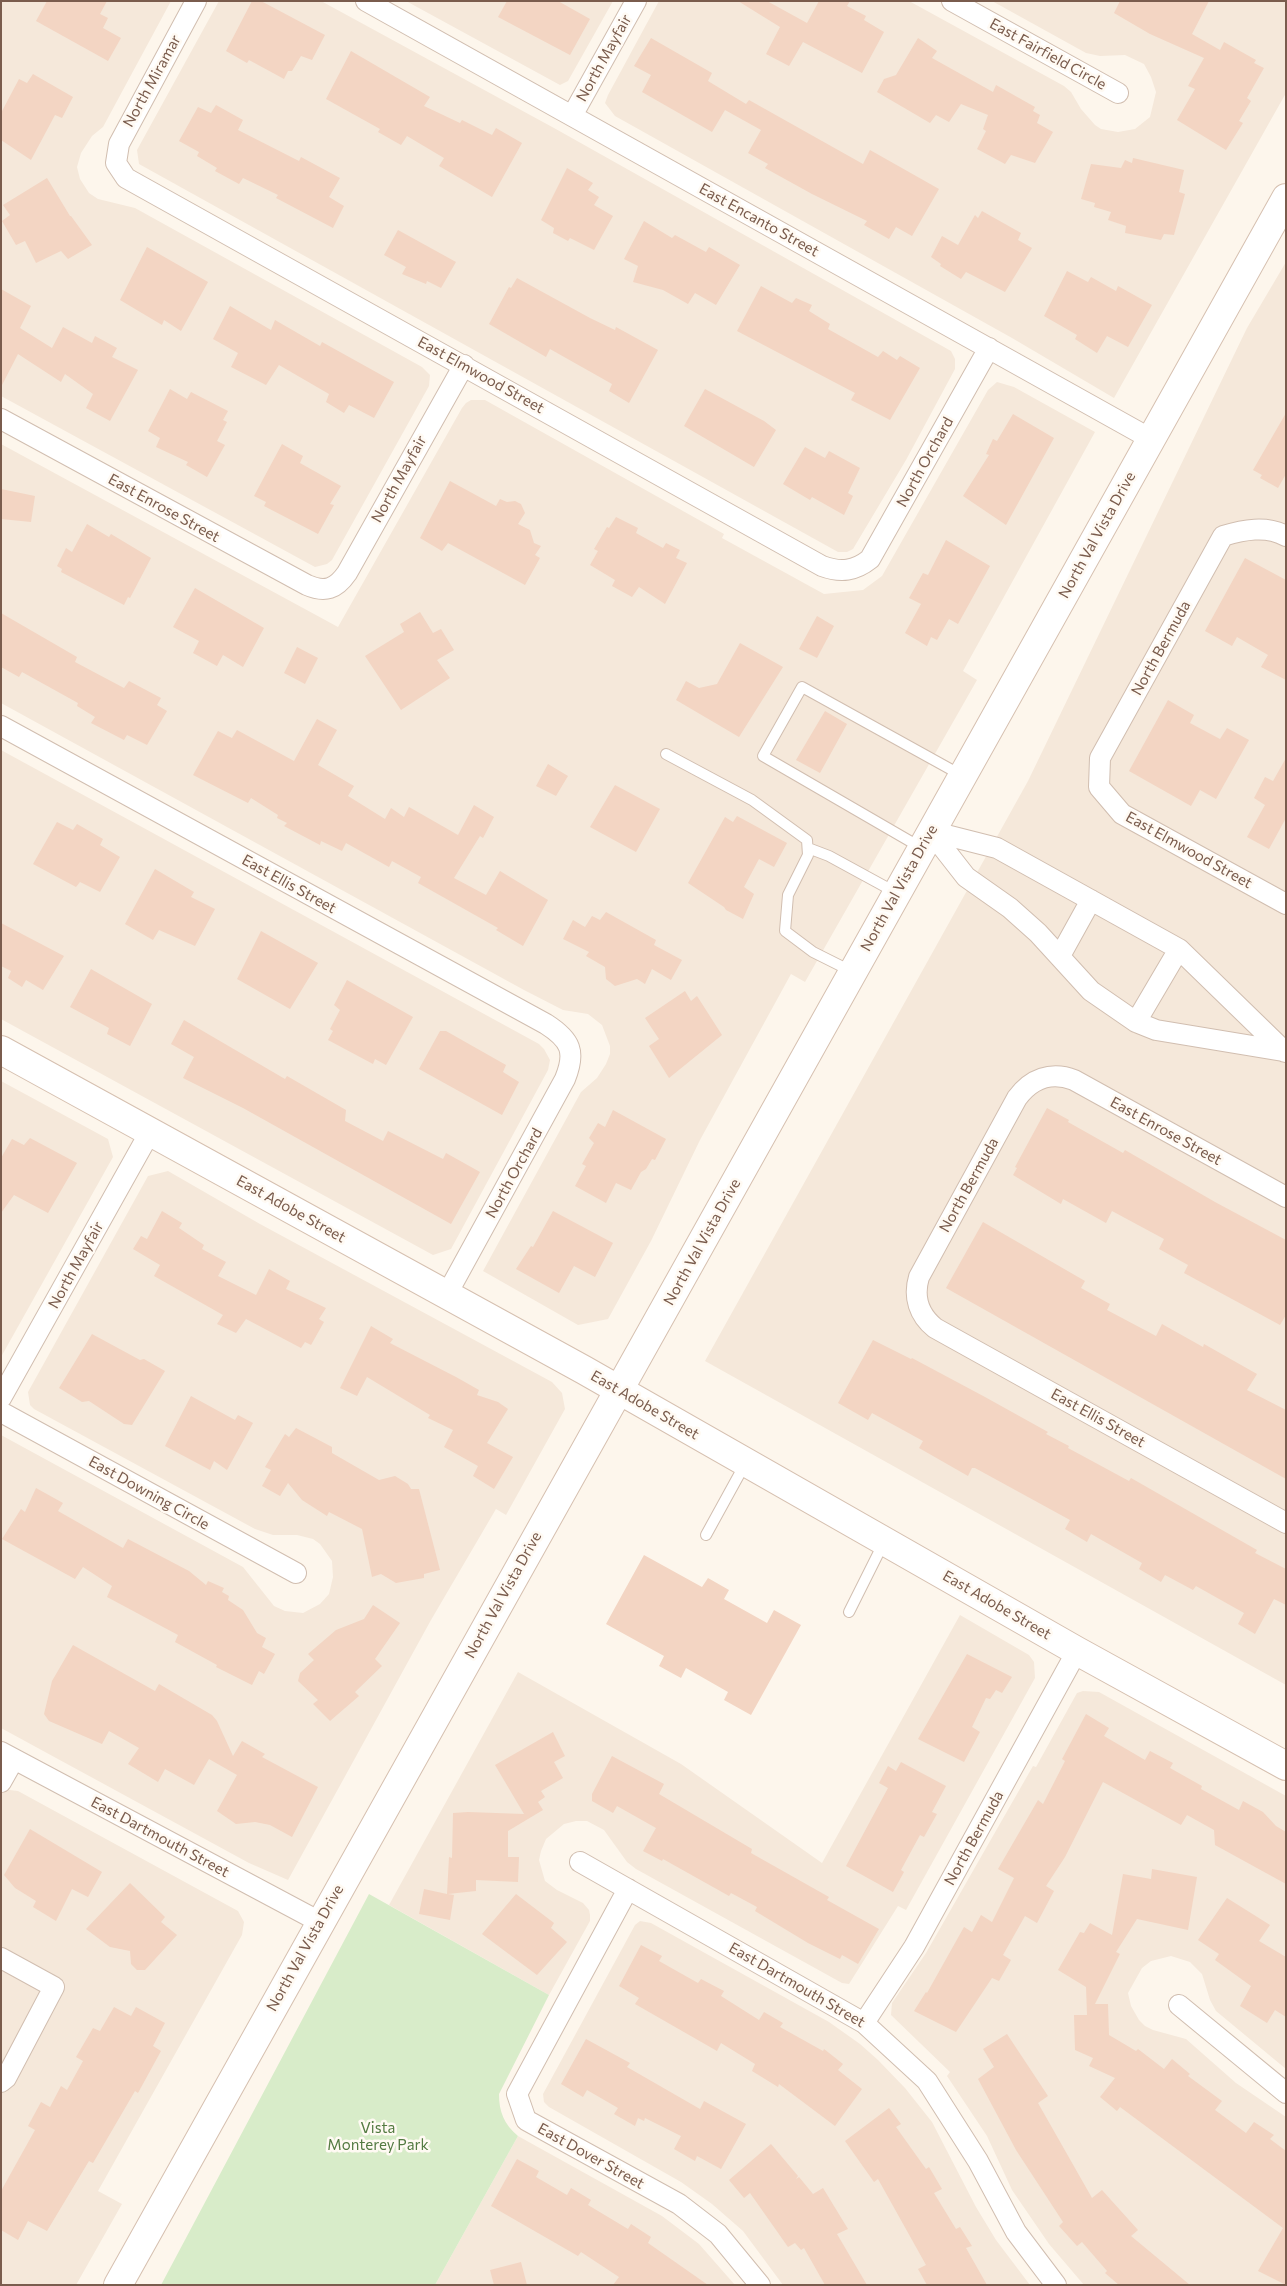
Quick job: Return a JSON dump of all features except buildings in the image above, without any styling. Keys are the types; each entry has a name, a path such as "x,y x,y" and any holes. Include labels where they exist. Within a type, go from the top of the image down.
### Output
{"main road":[{"name":"North Val Vista Drive","path":"118,2285 1286,198"},
{"name":"East Adobe Street","path":"1,1050 447,1294 1077,1651 1286,1766"}],"street":[{"name":"North Miramar","path":"116,163 116,153 123,134 196,1"},
{"name":"East Encanto Street","path":"366,1 1151,439"},
{"name":"North Mayfair","path":"572,116 636,1"},
{"name":"East Fairfield Circle","path":"952,1 1118,93"},
{"name":"East Elmwood Street","path":"116,163 120,171 134,184 464,365 822,566 844,571 854,569"},
{"name":"North Orchard","path":"854,569 870,559 876,550 989,348"},
{"name":"North Mayfair","path":"330,589 336,586 347,573 464,365"},
{"name":"East Enrose Street","path":"1,419 307,585 322,590 330,589"},
{"name":"North Bermuda","path":"1100,787 1100,758 1223,536 1249,528 1281,533 1286,536"},
{"name":"East Ellis Street","path":"1,726 546,1024 565,1038 570,1048"},
{"name":"East Elmwood Street","path":"1100,787 1122,814 1286,904"},
{"path":"926,839 997,848 1179,949 1285,1052"},
{"path":"926,839 966,877 1010,908 1060,956 1091,991 1136,1022 1156,1030 1285,1052"},
{"path":"1060,956 1091,900"},
{"path":"1136,1022 1179,949"},
{"name":"North Orchard","path":"447,1294 565,1079 572,1059 570,1048"},
{"name":"East Enrose Street","path":"1043,1078 1065,1077 1074,1080 1286,1196"},
{"name":"North Bermuda","path":"918,1305 916,1294 919,1277 970,1183 1017,1098 1028,1086 1043,1078"},
{"name":"North Mayfair","path":"1,1398 150,1132"},
{"name":"East Ellis Street","path":"918,1305 927,1322 936,1328 1286,1523"},
{"name":"East Downing Circle","path":"1,1412 296,1573"},
{"name":"North Bermuda","path":"864,2023 914,1947 1077,1651"},
{"path":"1,1782 8,1756"},
{"name":"East Dartmouth Street","path":"8,1756 320,1922"},
{"name":"East Dartmouth Street","path":"580,1862 864,2023 927,2081 978,2162 1016,2232 1056,2285"},
{"name":"East Dover Street","path":"628,1889 517,2094 526,2120 679,2204 718,2234 760,2285"},
{"path":"1,1958 54,1987 6,2078 1,2082"},
{"path":"1179,2005 1286,2093"}],"lane":[{"path":"926,839 763,756 802,687 962,776"},
{"path":"666,754 752,800 807,840 808,855 788,895 785,931 813,952 852,972"},
{"path":"808,848 829,856 896,893"},
{"path":"706,1535 745,1463"},
{"path":"849,1612 885,1541"}],"shaded area":[{"path":"1,1 171,1 103,127 92,136 81,153 77,167 80,179 89,193 98,199 135,208 422,367 430,375 429,386 332,560 327,564 315,567 1,396"},
{"path":"219,1 321,1 554,128 951,351 955,359 955,369 906,460 853,549 847,552 838,552 139,164 137,150"},
{"path":"406,1 613,1 568,81 560,85"},
{"path":"659,1 909,1 1064,86 1071,92 1081,109 1095,125 1101,129 1118,132 1135,129 1150,117 1156,92 1144,64 1125,55 1100,56 1086,53 992,1 1286,1 1286,93 1114,398 1012,338 615,116 605,103 608,95"},
{"path":"1286,262 1286,1685 705,1361 1028,781 1247,328"},
{"path":"997,382 1014,387 1095,432 963,671 977,680 805,982 791,974 700,1140 651,1241 608,1319 578,1325 483,1271 581,1092 597,1078 606,1064 610,1054 610,1046 602,1025 588,1014 563,1010 524,990 1,703 1,444 338,627 462,408 471,400 485,400 724,534 722,538 824,594 863,590 882,576 988,390"},
{"path":"1,750 539,1044 544,1049 550,1060 548,1070 451,1249 433,1255 1,1019"},
{"path":"1,1081 108,1139 113,1157 1,1357"},
{"path":"168,1171 260,1224 552,1382 562,1393 565,1409 506,1515 496,1509 431,1620 288,1880 249,1863 1,1728 1,1435 243,1567 274,1606 285,1611 303,1613 320,1604 329,1594 333,1577 332,1561 320,1544 313,1539 297,1535 273,1535 255,1529 34,1409 30,1405 28,1392 148,1176"},
{"path":"960,1615 1029,1655 1034,1662 1035,1678 906,1910 898,1906 849,1984 842,1983 636,1869 627,1862 604,1830 587,1821 564,1824 546,1839 539,1860 545,1881 557,1890 583,1903 589,1910 590,1915 590,1921 549,1995 389,1905 518,1672 681,1764 822,1863"},
{"path":"1083,1691 1099,1692 1286,1796 1286,2069 1216,2011 1210,2000 1202,1974 1190,1962 1171,1956 1151,1961 1142,1968 1128,1993 1131,2006 1145,2026 1186,2039 1236,2083 1286,2117 1286,2285 1084,2285 1049,2244 1012,2190 987,2136 947,2076 950,2072 891,2015 892,2003 926,1953 1033,1766 1036,1767 1077,1693"},
{"path":"1,1789 18,1791 238,1911 244,1922 242,1935 98,2191 122,2204 76,2285 1,2285"},
{"path":"640,1921 651,1923 829,2022 860,2044 878,2060 905,2088 932,2122 976,2207 996,2240 1030,2285 783,2285 743,2231 712,2204 681,2182 549,2107 544,2102 543,2094 635,1925"},
{"path":"518,2136 662,2216 699,2244 735,2285 435,2285"}],"green space":[{"name":"Vista Monterey Park","path":"369,1894 549,1995 499,2094 503,2117 518,2136 435,2285 161,2285"}]}
